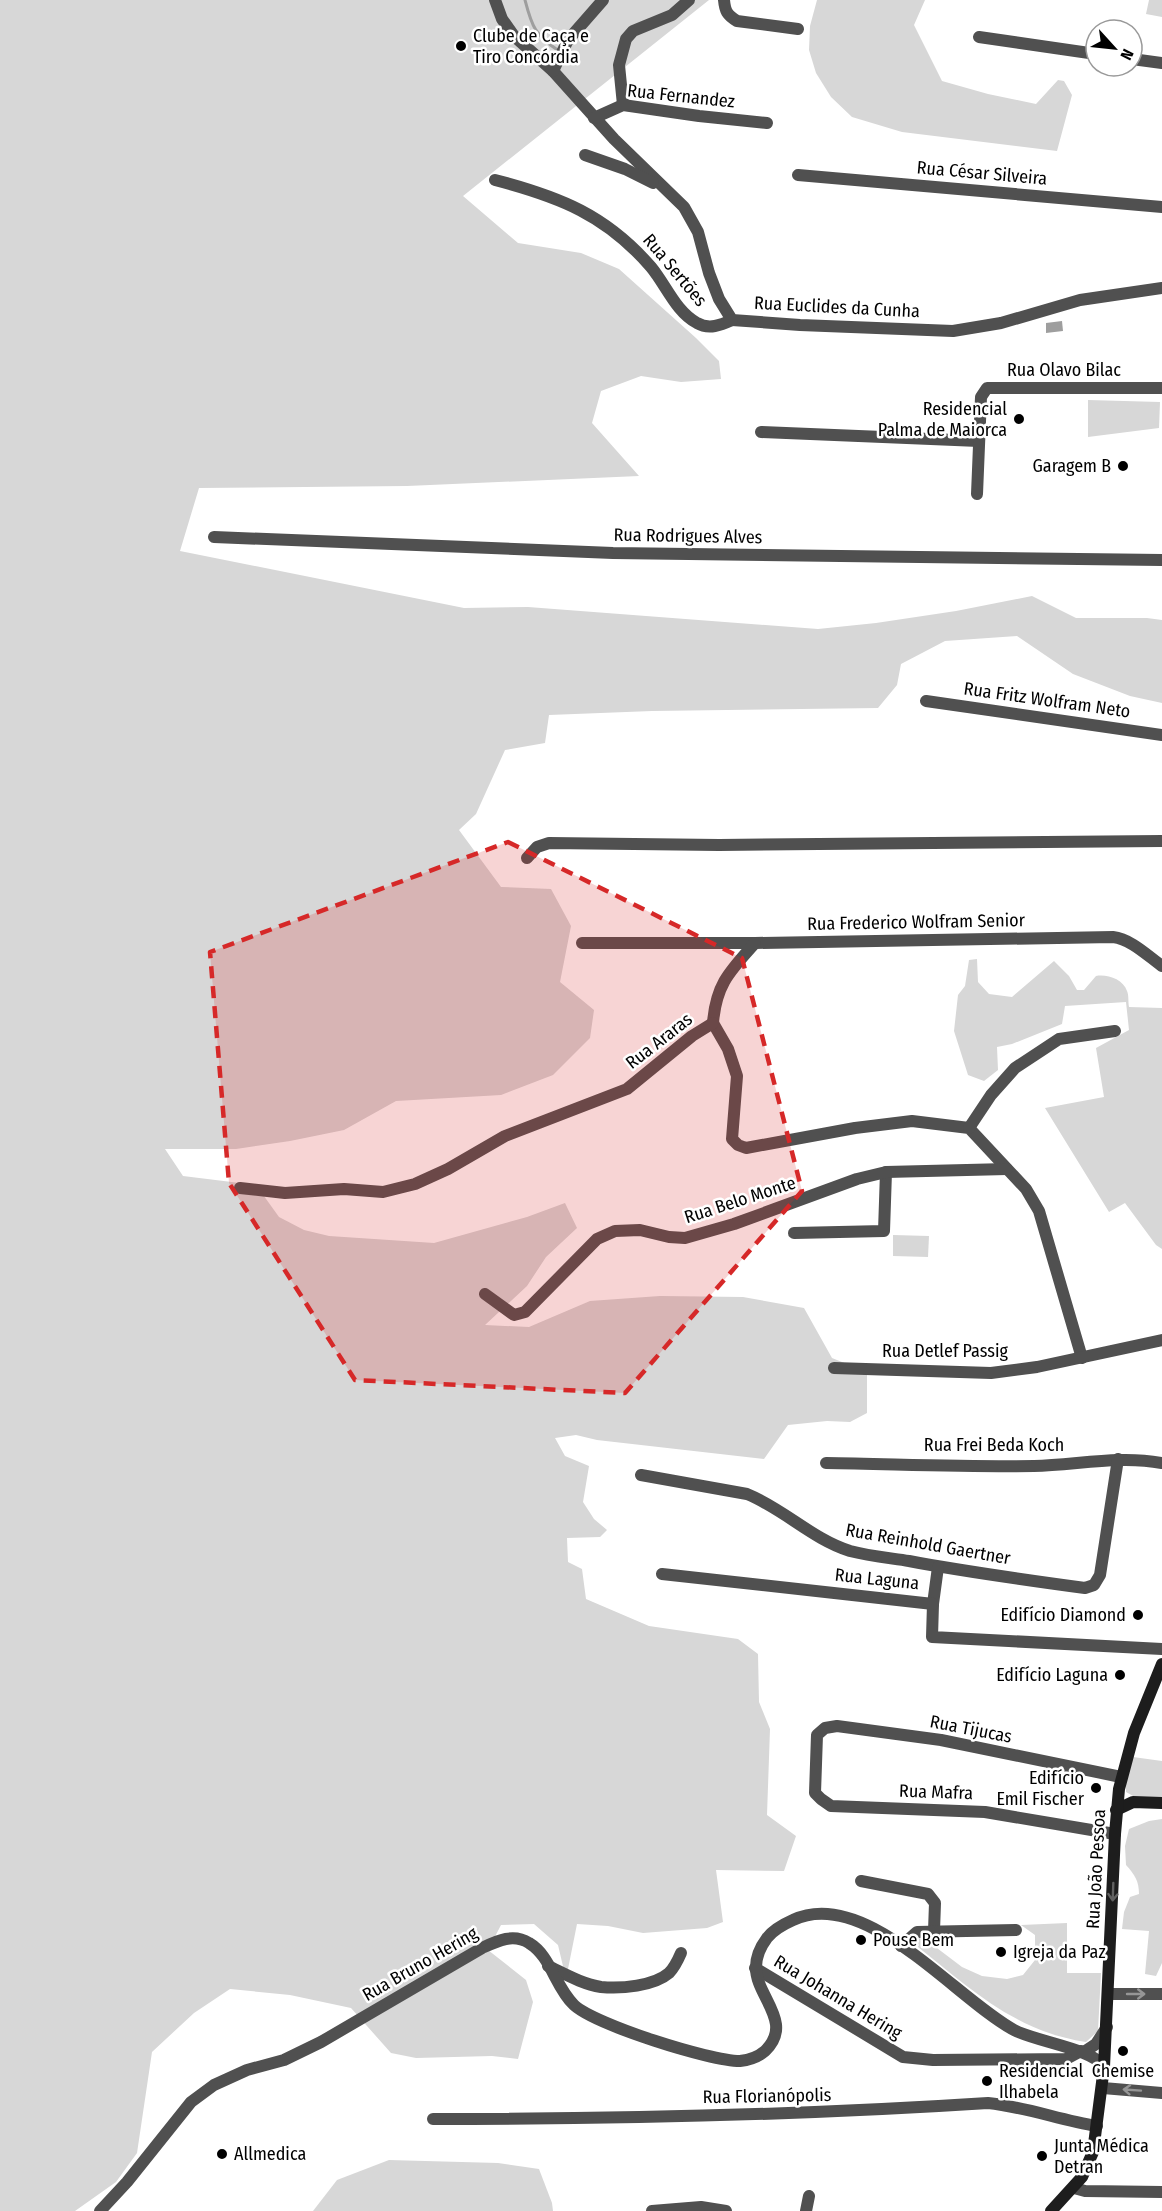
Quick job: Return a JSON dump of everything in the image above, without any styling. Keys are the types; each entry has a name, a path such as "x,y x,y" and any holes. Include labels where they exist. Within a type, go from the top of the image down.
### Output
{"main road":[{"name":"Rua João Pessoa","path":"1051,2211 1082,2177 1093,2152 1102,2088 1107,2026 1116,1810 1120,1783 1134,1733 1162,1664"},
{"path":"1120,1783 1133,1802"},
{"path":"1116,1810 1133,1802 1162,1803"}],"street":[{"name":"Rua Euclides da Cunha","path":"495,0 502,19 514,36 553,71 594,118 684,207 698,232 719,299 732,320 953,331 1001,322 1080,300 1162,288"},
{"path":"553,71 568,40 603,0"},
{"path":"623,105 619,65 626,39 633,31 672,15 689,0"},
{"path":"724,0 725,11 729,17 737,21 798,29"},
{"path":"979,37 1084,52"},
{"path":"1144,61 1162,63"},
{"name":"Rua Fernandez","path":"594,118 623,105 767,123"},
{"path":"585,155 625,169 665,189"},
{"name":"Rua César Silveira","path":"798,176 1162,207"},
{"name":"Rua Sertões","path":"495,180 545,194 605,224 630,243 654,270 679,307 698,324 718,327 732,320"},
{"name":"Rua Olavo Bilac","path":"979,441 981,397 987,388 1162,388"},
{"path":"761,432 979,441 977,494"},
{"name":"Rua Rodrigues Alves","path":"214,537 613,553 1162,560"},
{"name":"Rua Fritz Wolfram Neto","path":"926,700 1162,735"},
{"path":"527,858 537,847 549,843 719,845 1162,841"},
{"name":"Rua Frederico Wolfram Senior","path":"582,943 755,943 1113,937 1128,942 1162,966"},
{"path":"713,1023 715,1001 727,974 755,943"},
{"name":"Rua Araras","path":"240,1188 285,1193 344,1189 383,1192 415,1184 448,1169 505,1136 609,1098 627,1089 693,1036 713,1023 728,1049 737,1076 732,1139 738,1145 746,1148 855,1128 912,1121 969,1128"},
{"path":"1082,1358 1039,1211 1026,1189 969,1128 991,1095 1015,1068 1059,1039 1115,1031"},
{"name":"Rua Belo Monte","path":"485,1294 514,1315 519,1315 525,1312 597,1239 615,1231 640,1230 669,1237 685,1238 734,1224 857,1179 886,1172 1007,1169"},
{"path":"794,1233 884,1231 886,1172"},
{"name":"Rua Detlef Passig","path":"834,1368 992,1373 1082,1358 1162,1340"},
{"name":"Rua Frei Beda Koch","path":"826,1463 1035,1466 1118,1460 1162,1463"},
{"name":"Rua Reinhold Gaertner","path":"640,1475 747,1494 764,1501 796,1524 851,1551 938,1567 1084,1588 1094,1585 1100,1575 1118,1460"},
{"path":"933,1604 938,1567"},
{"name":"Rua Laguna","path":"662,1574 933,1604 932,1637 1162,1649"},
{"name":"Rua Tijucas","path":"817,1736 825,1728 837,1726 930,1738 1120,1783"},
{"name":"Rua Mafra","path":"817,1736 815,1792 820,1799 831,1806 984,1812 1115,1834"},
{"path":"861,1881 928,1894 935,1903 934,1931"},
{"path":"756,1968 760,1949 768,1937 787,1922 814,1913 830,1913 850,1918 872,1928 901,1946 976,2004 1016,2031 1082,2052 1098,2059 1104,2067"},
{"path":"901,1946 917,1932 1016,1930"},
{"name":"Rua Bruno Hering","path":"99,2211 127,2182 191,2102 219,2082 247,2070 284,2060 321,2042 503,1938 520,1939 537,1950 561,1990 574,2005 591,2016 662,2042 718,2058 740,2061 750,2060 770,2046 776,2025 756,1968"},
{"path":"548,1966 586,1983 600,1987 617,1987 640,1984 663,1976 676,1964 681,1953"},
{"name":"Rua Johanna Hering","path":"756,1968 903,2057 933,2060 1066,2059 1082,2052"},
{"path":"1109,1994 1162,1994"},
{"path":"1082,2052 1096,2044 1107,2026"},
{"path":"1102,2088 1162,2092"},
{"name":"Rua Florianópolis","path":"434,2119 852,2112 988,2103 1006,2104 1071,2122 1097,2126"},
{"path":"1074,2188 1085,2191 1162,2192"},
{"path":"806,2211 809,2196"},
{"path":"652,2211 701,2207 726,2211"}],"highlighted area":[{"path":"508,842 742,958 802,1191 625,1393 355,1380 229,1183 210,952"}],"shaded area":[{"path":"0,0 709,0 463,196 518,243 581,253 619,269 719,361 721,379 681,382 641,376 601,391 592,423 639,476 407,486 199,488 180,551 464,608 528,607 818,629 956,611 1032,596 1076,618 1162,620 1162,703 1130,696 1073,674 1017,636 945,641 901,664 897,685 878,708 652,711 549,715 545,743 505,750 476,814 459,830 501,887 551,889 571,926 560,982 594,1010 590,1038 553,1075 501,1095 396,1101 344,1130 290,1141 236,1149 165,1149 183,1176 256,1185 279,1217 304,1230 329,1236 434,1243 527,1217 565,1203 577,1228 546,1257 527,1286 485,1325 529,1327 590,1301 660,1296 743,1297 804,1308 832,1358 867,1372 867,1413 850,1422 827,1421 788,1425 764,1459 597,1440 576,1435 555,1438 565,1456 589,1466 583,1502 594,1519 607,1530 600,1537 567,1538 568,1562 582,1569 586,1599 649,1626 738,1639 758,1654 759,1702 770,1729 767,1815 796,1836 784,1871 716,1870 723,1922 707,1928 643,1933 608,1926 577,1924 566,1979 558,1945 534,1924 501,1925 488,1950 526,1980 533,2002 518,2059 492,2056 416,2058 391,2053 351,2008 290,1995 230,1989 194,2013 152,2052 137,2153 116,2182 75,2211 0,2211"},
{"path":"817,0 925,0 914,25 942,81 1036,104 1058,80 1064,81 1072,95 1057,151 902,132 852,117 831,97 816,73 809,50 810,26"},
{"path":"1149,0 1162,0 1162,17 1146,14"},
{"path":"1062,321 1063,331 1046,333 1046,323"},
{"path":"1088,400 1160,402 1159,428 1088,437"},
{"path":"977,959 978,982 989,994 1012,997 1054,961 1069,976 1077,990 1084,990 1096,976 1110,977 1118,980 1125,987 1129,1007 1162,1008 1162,1249 1156,1245 1125,1203 1109,1212 1045,1108 1104,1097 1096,1048 1129,1030 1126,1002 1065,1006 1062,1024 1012,1044 997,1047 998,1070 984,1081 968,1075 954,1031 958,995 965,986 969,960"},
{"path":"893,1235 929,1236 928,1257 893,1256"},
{"path":"1133,1757 1162,1761 1162,1797 1135,1797 1126,1792 1126,1778"},
{"path":"1162,1819 1162,1963 1156,1976 1145,1974 1149,1931 1122,1929 1124,1912 1130,1897 1139,1894 1136,1878 1126,1865 1125,1846 1129,1829 1149,1821"},
{"path":"1067,1923 1067,1973 1101,1973 1098,2031 1086,2042 1036,2028 993,2005 913,1943 920,1938 929,1942 962,1967 982,1976 1007,1979 1023,1975 1035,1960 1035,1935 1021,1925"},
{"path":"389,2160 498,2163 539,2169 553,2211 313,2211 337,2180"}],"waterway":[{"path":"525,0 536,30 559,51"}],"place":[{"name":"Clube de Caça e Tiro Concórdia","path":"461,46"},
{"name":"Residencial Palma de Maiorca","path":"1019,419"},
{"name":"Garagem B","path":"1123,466"},
{"name":"Edifício Diamond","path":"1138,1615"},
{"name":"Edifício Laguna","path":"1120,1675"},
{"name":"Edifício Emil Fischer","path":"1096,1788"},
{"name":"Pouse Bem","path":"861,1940"},
{"name":"Igreja da Paz","path":"1001,1952"},
{"name":"Chemise","path":"1123,2051"},
{"name":"Residencial Ilhabela","path":"987,2081"},
{"name":"Allmedica","path":"222,2154"},
{"name":"Junta Médica Detran","path":"1042,2156"}]}
